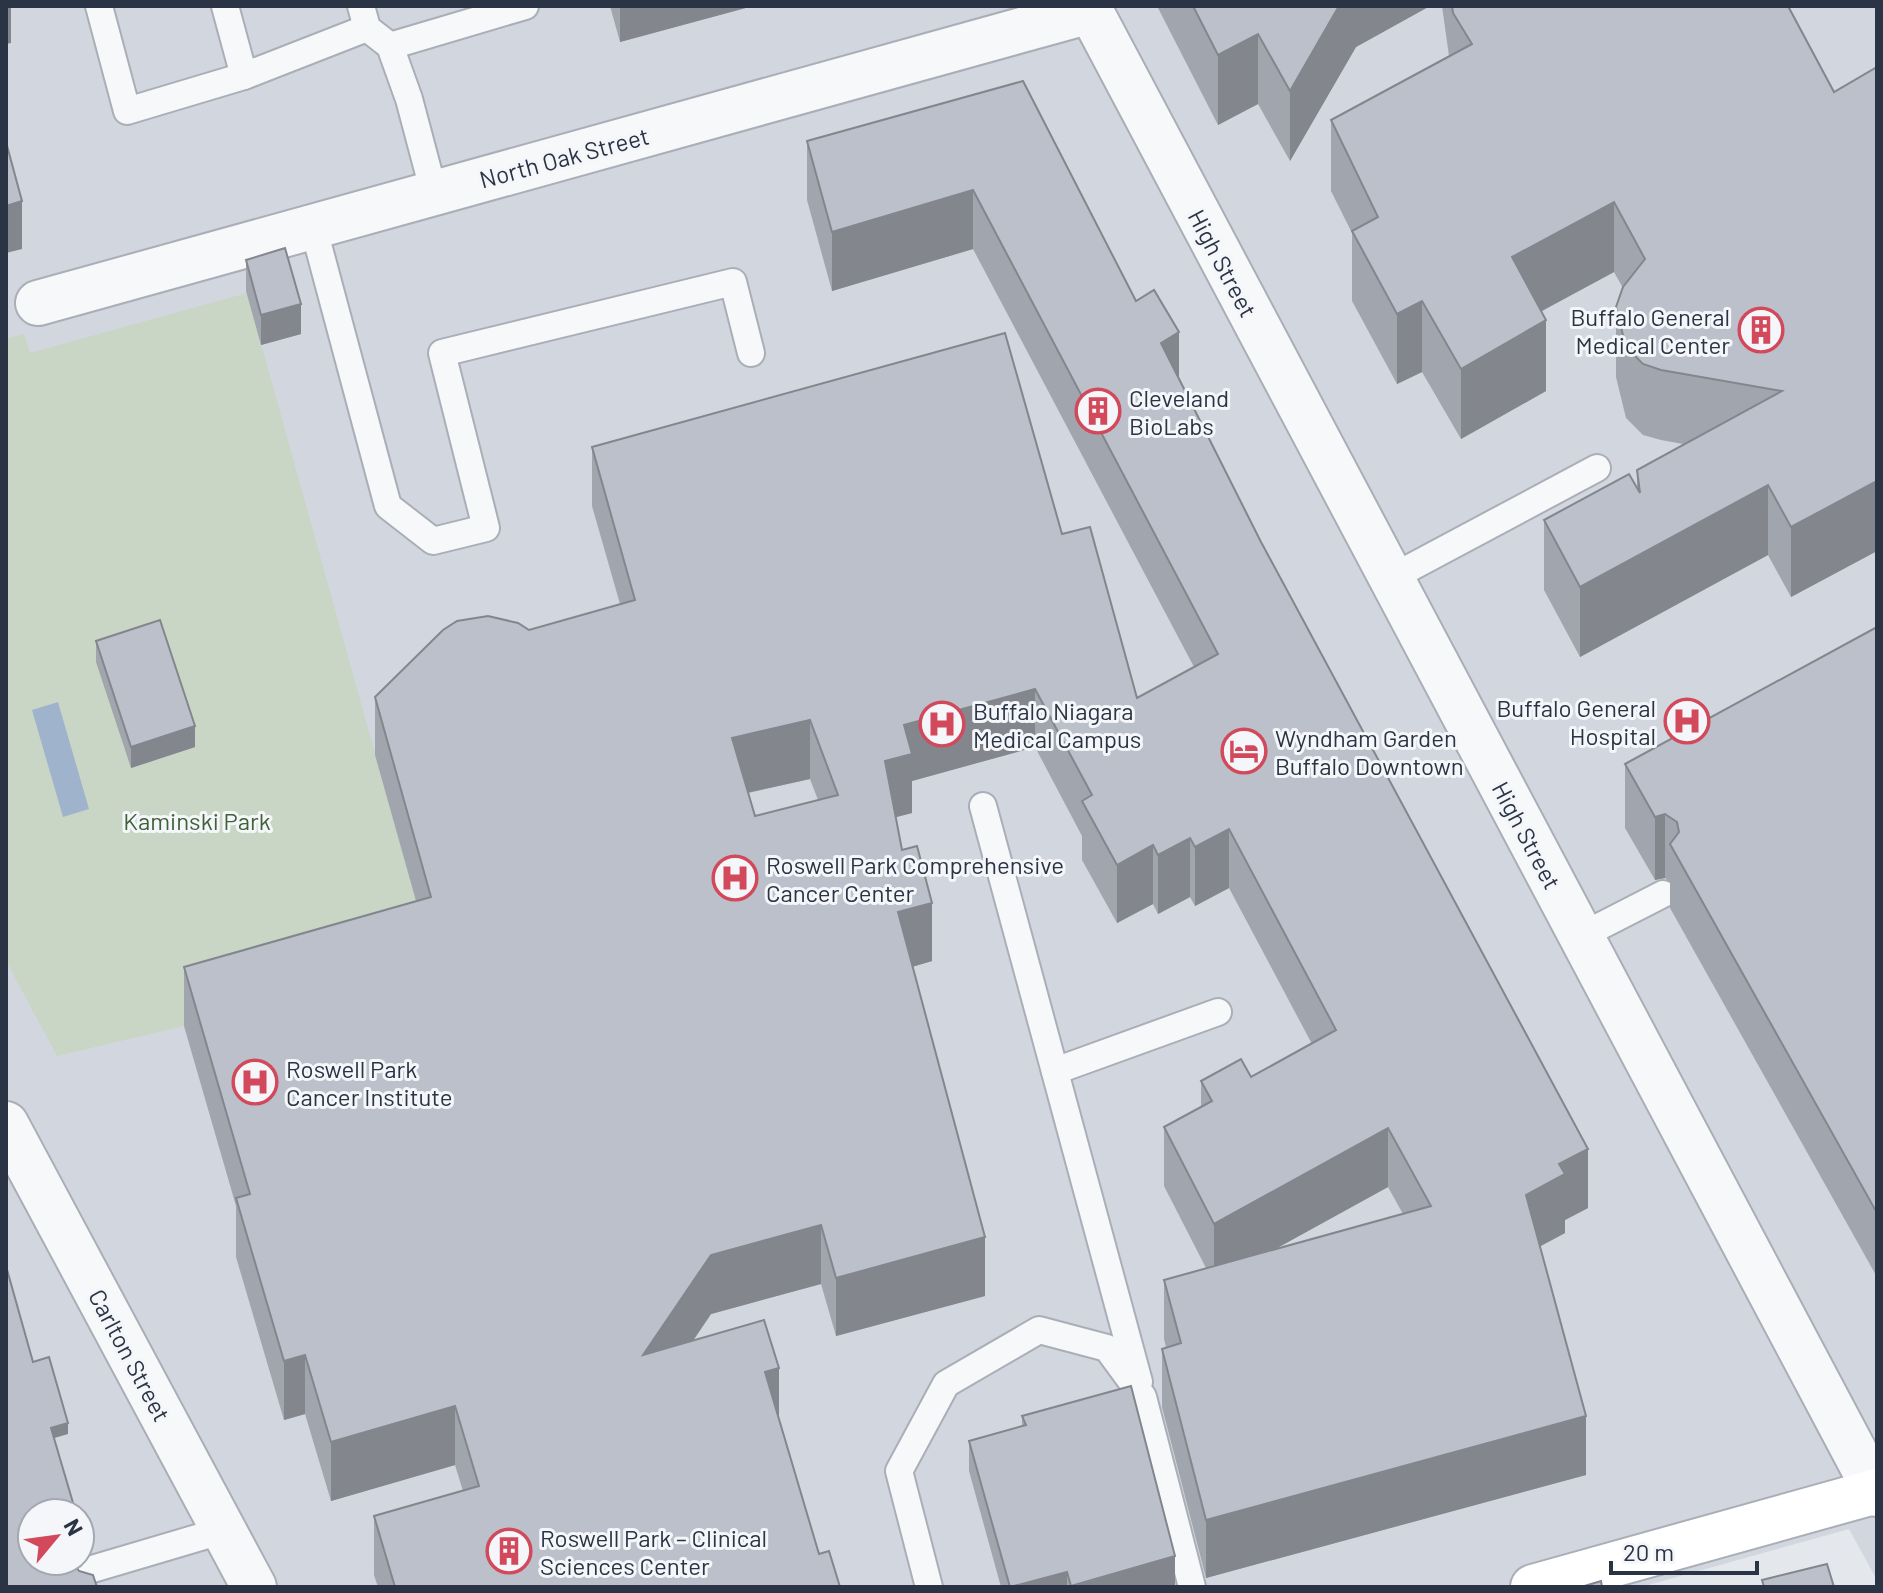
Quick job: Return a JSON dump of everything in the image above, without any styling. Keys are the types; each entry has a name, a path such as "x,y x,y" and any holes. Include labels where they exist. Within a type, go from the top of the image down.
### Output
{"street":[{"name":"North Oak Street","path":"20,307 1089,9"},
{"name":"High Street","path":"1089,9 1876,1492"},
{"name":"Carlton Street","path":"12,1146 254,1587"},
{"path":"1533,1587 1876,1492"}],"lane":[{"path":"99,6 127,111 244,76 364,17 390,46 409,99 434,193"},
{"path":"225,6 244,76"},
{"path":"390,46 525,6"},
{"path":"313,226 388,506 433,541 486,528 442,353 733,282 751,353"},
{"path":"1391,578 1597,468"},
{"path":"983,806 1192,1587"},
{"path":"1581,936 1663,894"},
{"path":"1055,1071 1218,1012"},
{"path":"929,1587 899,1471 946,1384 1039,1330 1107,1348 1143,1397"},
{"path":"96,1568 224,1530"}],"shaded area":[{"name":"Buffalo Niagara Medical Campus","path":"6,6 1877,6 1877,1580 1849,1529 1641,1587 6,1587"}],"green space":[{"name":"Kaminski Park","path":"247,293 412,887 435,893 184,1026 57,1056 6,961 6,339 24,334 30,353"}],"water":[{"path":"58,702 89,809 63,817 32,710"}],"building":[{"path":"1193,6 1339,6 1290,91 1258,34 1218,55"},
{"name":"Buffalo General Medical Center","path":"1452,6 1788,6 1834,92 1877,67 1877,481 1791,527 1768,485 1580,587 1544,520 1629,474 1640,493 1637,470 1782,391 1661,370 1643,364 1626,347 1616,307 1623,287 1645,259 1614,202 1512,257 1546,320 1461,369 1422,301 1397,314 1352,231 1378,217 1331,120 1472,44"},
{"path":"1023,81 1136,301 1154,290 1179,332 1161,343 1261,542 1588,1149 1559,1164 1565,1174 1526,1195 1586,1416 1206,1520 1162,1349 1181,1343 1164,1280 1431,1206 1388,1128 1214,1224 1164,1127 1212,1101 1201,1081 1241,1059 1251,1077 1336,1030 1229,829 1195,847 1190,838 1158,855 1153,845 1117,865 1082,801 1092,795 1035,689 904,725 912,754 885,761 902,850 917,846 932,903 898,912 985,1237 836,1278 821,1225 711,1255 643,1355 764,1320 779,1368 765,1372 819,1554 829,1551 840,1587 395,1587 374,1516 479,1486 455,1406 331,1442 305,1355 284,1361 236,1198 250,1194 184,967 431,897 375,697 443,630 457,621 488,616 518,623 529,630 635,600 592,447 1005,333 1062,534 1090,527 1137,698 1218,654 973,190 832,232 807,141","holes":["810,720 838,795 755,816 732,738"]},
{"path":"6,142 22,201 6,206"},
{"path":"285,248 301,304 261,315 246,260"},
{"path":"160,620 195,726 131,747 96,641"},
{"path":"1877,627 1877,1213 1670,844 1679,832 1677,822 1665,814 1655,817 1625,764"},
{"path":"6,1266 33,1362 49,1357 68,1423 51,1428 71,1497 16,1497 16,1577 94,1577 97,1587 6,1587"},
{"path":"1131,1386 1175,1556 1071,1586 1067,1572 1010,1587 969,1441 1026,1425 1022,1416"},
{"path":"1827,1564 1834,1587 1764,1587 1762,1580"},
{"path":"1601,1581 1602,1587 1581,1587"}],"place":[{"name":"Buffalo General Medical Center","path":"1761,330"},
{"name":"Cleveland BioLabs","path":"1098,411"},
{"name":"Buffalo General Hospital","path":"1687,721"},
{"name":"Buffalo Niagara Medical Campus","path":"942,724"},
{"name":"Wyndham Garden Buffalo Downtown","path":"1244,751"},
{"name":"Roswell Park Comprehensive Cancer Center","path":"735,878"},
{"name":"Roswell Park Cancer Institute","path":"255,1082"},
{"name":"Roswell Park – Clinical Sciences Center","path":"509,1551"}]}
